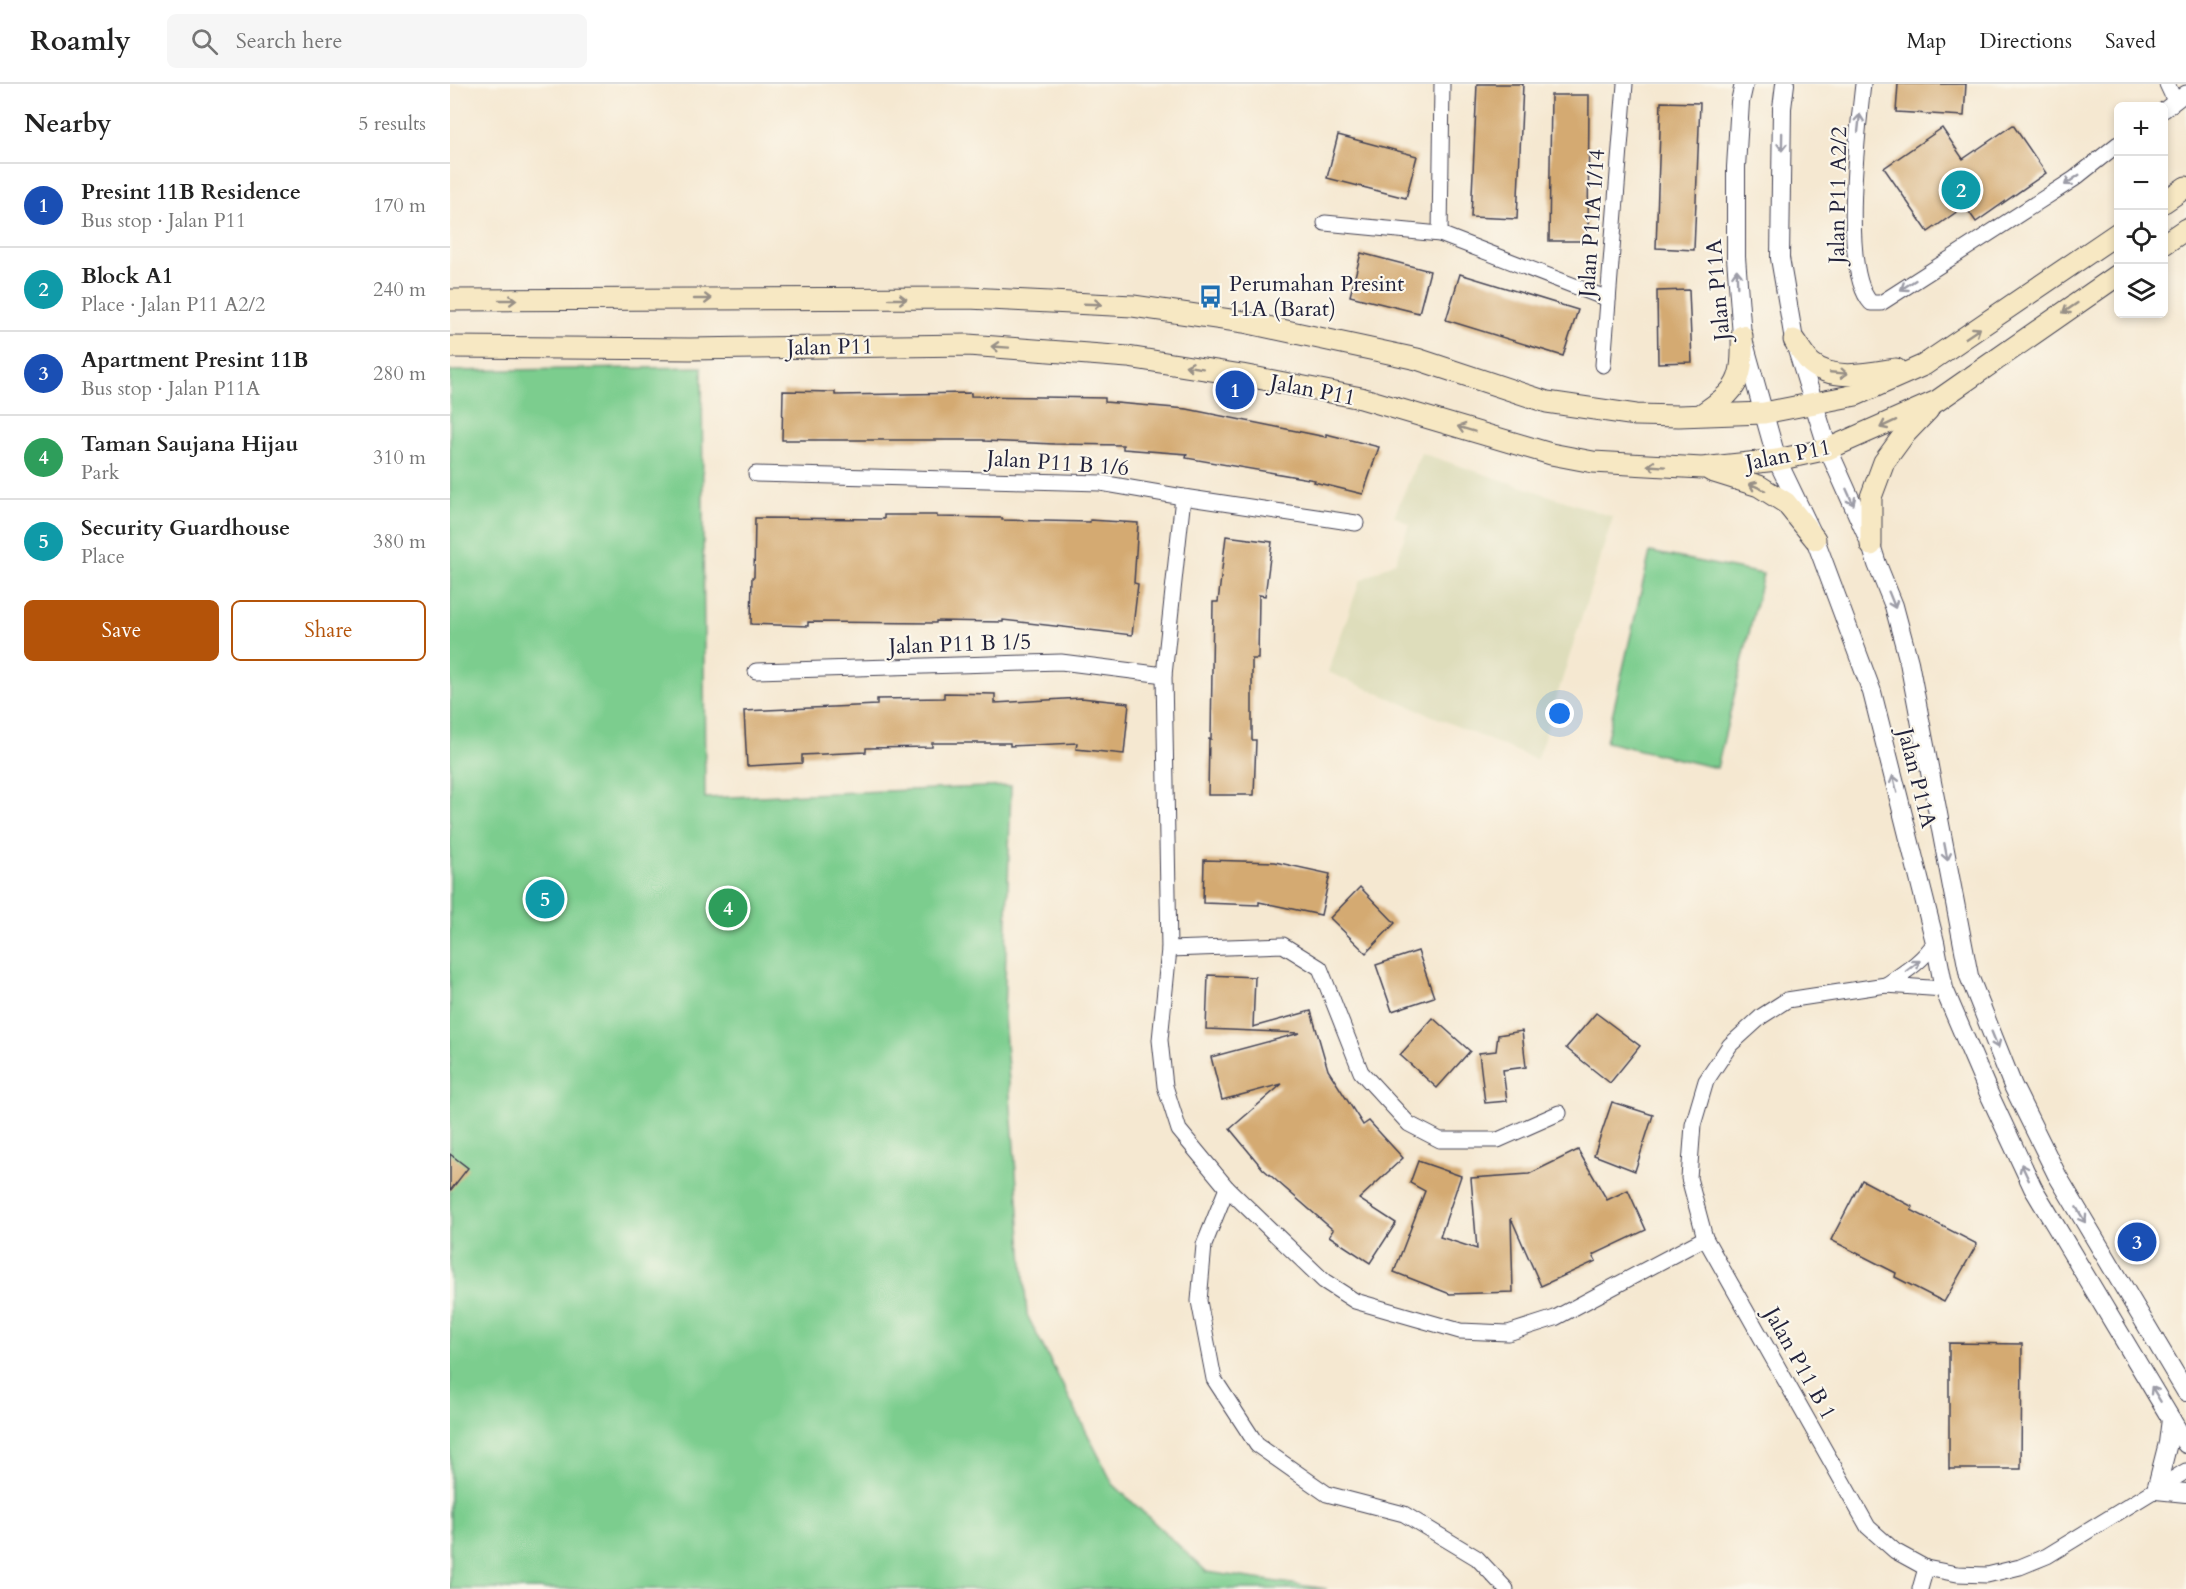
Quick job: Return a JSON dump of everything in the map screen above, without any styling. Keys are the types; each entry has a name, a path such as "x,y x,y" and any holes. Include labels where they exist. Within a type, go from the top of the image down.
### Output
{"main road":[{"path":"2168,199 2186,187"},
{"path":"2168,241 2186,229"},
{"name":"Jalan P11","path":"450,300 968,298 1133,306 1244,322 1417,359 1547,402 1636,415 1764,413 1856,394 1924,365 2114,236"},
{"name":"Jalan P11","path":"450,347 690,349 968,345 1128,357 1242,375 1361,398 1561,456 1593,462 1702,468 1777,460 1828,449 1937,401 2114,278"},
{"path":"1702,414 1728,396 1739,381 1743,354 1742,336"},
{"path":"1794,340 1812,363 1831,373 1862,374 1924,365"},
{"path":"1871,545 1871,497 1884,462 1904,436 1937,401"},
{"path":"1702,468 1759,486 1786,503 1815,539"}],"street":[{"path":"1440,234 1442,84"},
{"name":"Jalan P11A 1/14","path":"1603,365 1624,84"},
{"name":"Jalan P11A","path":"1744,84 1740,102 1736,167 1736,257 1742,336 1777,460 1815,539 1872,692 1935,942 1944,989 2033,1188 2186,1444"},
{"name":"Jalan P11A","path":"1785,84 1782,108 1780,258 1794,340 1828,449 1871,545 1894,606 1909,662 1970,976 2013,1086 2057,1175 2186,1392"},
{"name":"Jalan P11 A2/2","path":"1863,84 1855,162 1855,251 1864,295 1871,303 1881,303 2055,191 2114,147"},
{"path":"2167,84 2175,101"},
{"path":"1325,223 1440,234 1608,299"},
{"name":"Jalan P11 B 1/6","path":"756,474 1101,483 1356,522"},
{"path":"1182,497 1164,675 1169,949 1160,1040 1165,1086 1179,1130 1227,1188 1324,1281 1355,1301 1460,1331 1508,1333 1555,1318 1705,1238"},
{"name":"Jalan P11 B 1/5","path":"756,671 1061,662 1164,675"},
{"name":"Jalan P11 B 1","path":"1886,985 1928,954 1935,942"},
{"path":"1169,949 1283,945 1320,968 1361,1072 1409,1124 1440,1140 1498,1140 1559,1113"},
{"name":"Jalan P11 B 1","path":"1944,989 1886,985 1786,1000 1762,1016 1730,1045 1706,1082 1693,1125 1689,1178 1705,1238 1868,1527 1895,1551 1926,1568 1957,1574 1987,1575 2020,1567 2047,1556 2186,1472"},
{"path":"1227,1188 1204,1245 1199,1301 1214,1379 1257,1445 1327,1494 1404,1514 1477,1558 1506,1589"},
{"path":"2171,1419 2168,1443 2156,1490 2186,1493"},
{"path":"1920,1589 1926,1568"}],"shaded area":[{"path":"1421,453 1613,517 1537,760 1328,672 1360,581 1396,561 1409,524 1394,516"}],"green space":[{"path":"702,367 705,798 1011,786 1004,1017 1027,1315 1113,1484 1207,1572 1327,1589 450,1589 450,371"},
{"path":"1650,552 1763,574 1717,768 1606,742"}],"building":[{"path":"1477,84 1523,84 1517,219 1471,217"},
{"path":"1898,84 1966,84 1964,116 1896,112"},
{"path":"1551,95 1589,95 1588,241 1549,241"},
{"path":"1661,102 1700,103 1694,250 1656,248"},
{"path":"2013,125 2046,173 1976,222 1965,206 1928,232 1884,168 1942,128 1963,159"},
{"path":"1338,135 1417,156 1406,198 1327,178"},
{"path":"1361,253 1430,271 1419,313 1350,296"},
{"path":"1460,274 1578,310 1563,356 1446,320"},
{"path":"1689,290 1692,362 1658,363 1657,291"},
{"path":"783,391 835,392 835,395 971,393 971,396 1105,398 1105,402 1187,409 1326,437 1326,434 1379,447 1363,494 1314,482 1315,480 1186,458 1187,454 1123,449 1123,445 984,440 782,440"},
{"path":"884,515 1138,523 1134,583 1138,584 1132,635 1003,620 1003,622 936,621 936,623 808,622 808,626 751,624 755,518 884,519"},
{"path":"1226,536 1272,542 1265,596 1259,595 1258,659 1252,659 1252,740 1256,740 1254,795 1208,795 1213,602 1218,602"},
{"path":"944,693 995,694 995,703 1081,698 1129,703 1124,754 1076,749 1077,743 1010,746 1010,743 932,743 932,747 866,748 866,752 802,755 802,763 747,766 744,711 877,705 877,699 944,698"},
{"path":"1204,860 1275,862 1330,874 1321,915 1259,902 1259,905 1203,903"},
{"path":"1360,887 1395,923 1366,953 1330,918"},
{"path":"1418,951 1434,997 1392,1011 1376,965"},
{"path":"1208,975 1255,977 1253,1027 1311,1011 1328,1070 1363,1125 1369,1121 1403,1158 1359,1199 1396,1223 1370,1263 1329,1236 1333,1230 1263,1169 1230,1129 1282,1084 1222,1100 1211,1057 1300,1033 1206,1029"},
{"path":"1596,1013 1640,1046 1610,1083 1566,1048"},
{"path":"1433,1018 1470,1051 1437,1088 1400,1055"},
{"path":"1522,1031 1526,1067 1503,1070 1507,1101 1485,1103 1479,1053 1496,1051 1498,1035"},
{"path":"1612,1102 1653,1115 1635,1171 1594,1155"},
{"path":"1578,1150 1607,1200 1628,1190 1646,1230 1593,1255 1596,1261 1541,1286 1511,1218 1513,1292 1450,1294 1394,1272 1425,1191 1410,1183 1418,1161 1461,1176 1440,1237 1477,1249 1471,1178 1529,1174"},
{"path":"450,1154 468,1168 450,1191"},
{"path":"1862,1180 1913,1207 1911,1210 1977,1244 1944,1302 1895,1277 1896,1273 1831,1240"},
{"path":"1949,1343 2022,1344 2021,1469 1949,1469"}],"place":[{"name":"Block A1","path":"1961,190"},
{"name":"Perumahan Presint 11A (Barat)","path":"1211,296"},
{"name":"Presint 11B Residence","path":"1235,390"},
{"name":"Security Guardhouse","path":"545,899"},
{"name":"Taman Saujana Hijau","path":"728,908"},
{"name":"Apartment Presint 11B","path":"2137,1242"}]}
